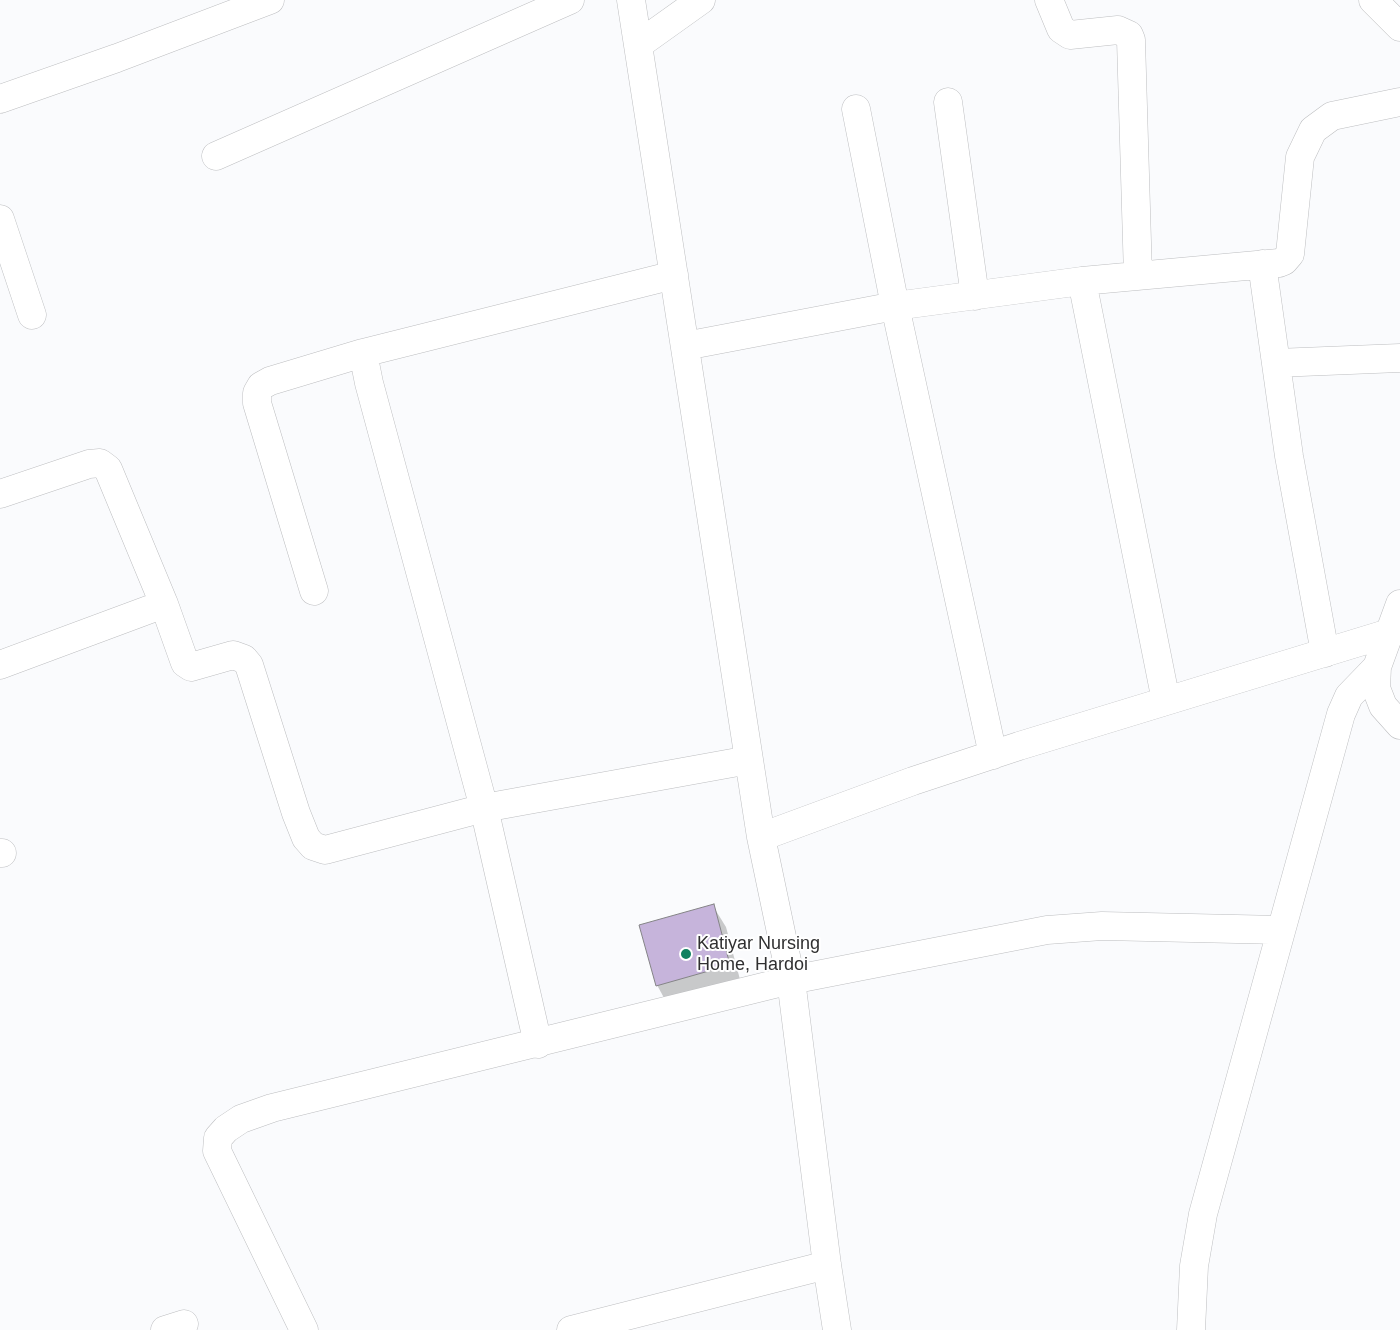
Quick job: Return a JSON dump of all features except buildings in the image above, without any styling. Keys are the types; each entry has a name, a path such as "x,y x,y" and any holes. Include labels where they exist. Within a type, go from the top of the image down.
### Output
{"street":[{"path":"0,100 270,0"},
{"path":"216,156 570,0"},
{"path":"631,0 761,837 791,980 827,1265 838,1330"},
{"path":"638,46 702,0"},
{"path":"1049,0 1061,29 1070,35 1118,30 1129,35 1131,40 1138,276"},
{"path":"1373,0 1400,27"},
{"path":"948,102 975,296"},
{"path":"685,346 895,306 1082,281 1279,263 1284,261 1290,254 1300,157 1313,130 1332,116 1400,102"},
{"path":"856,109 895,306 992,755"},
{"path":"0,219 32,315"},
{"path":"1262,264 1289,456 1326,653"},
{"path":"314,591 257,403 257,392 261,386 270,381 363,353 674,275"},
{"path":"1082,281 1166,701"},
{"path":"363,353 368,384 484,808 538,1044"},
{"path":"1276,363 1400,358"},
{"path":"0,494 89,464 100,463 108,469 115,481 164,604 185,663 191,667 233,655 244,659 249,665 296,813 306,838 313,846 325,850 484,808 749,760"},
{"path":"0,665 164,604"},
{"path":"1400,604 1376,667 1376,688 1383,706 1400,725"},
{"path":"761,837 913,781 992,755 1389,633"},
{"path":"1191,1330 1194,1266 1203,1214 1341,714 1349,696 1376,667"},
{"path":"304,1330 217,1151 218,1138 226,1129 240,1119 272,1108 538,1044 791,980 1047,930 1102,926 1282,930"},
{"path":"571,1330 827,1265"}],"place":[{"name":"Katiyar Nursing Home, Hardoi","path":"686,954"}]}
